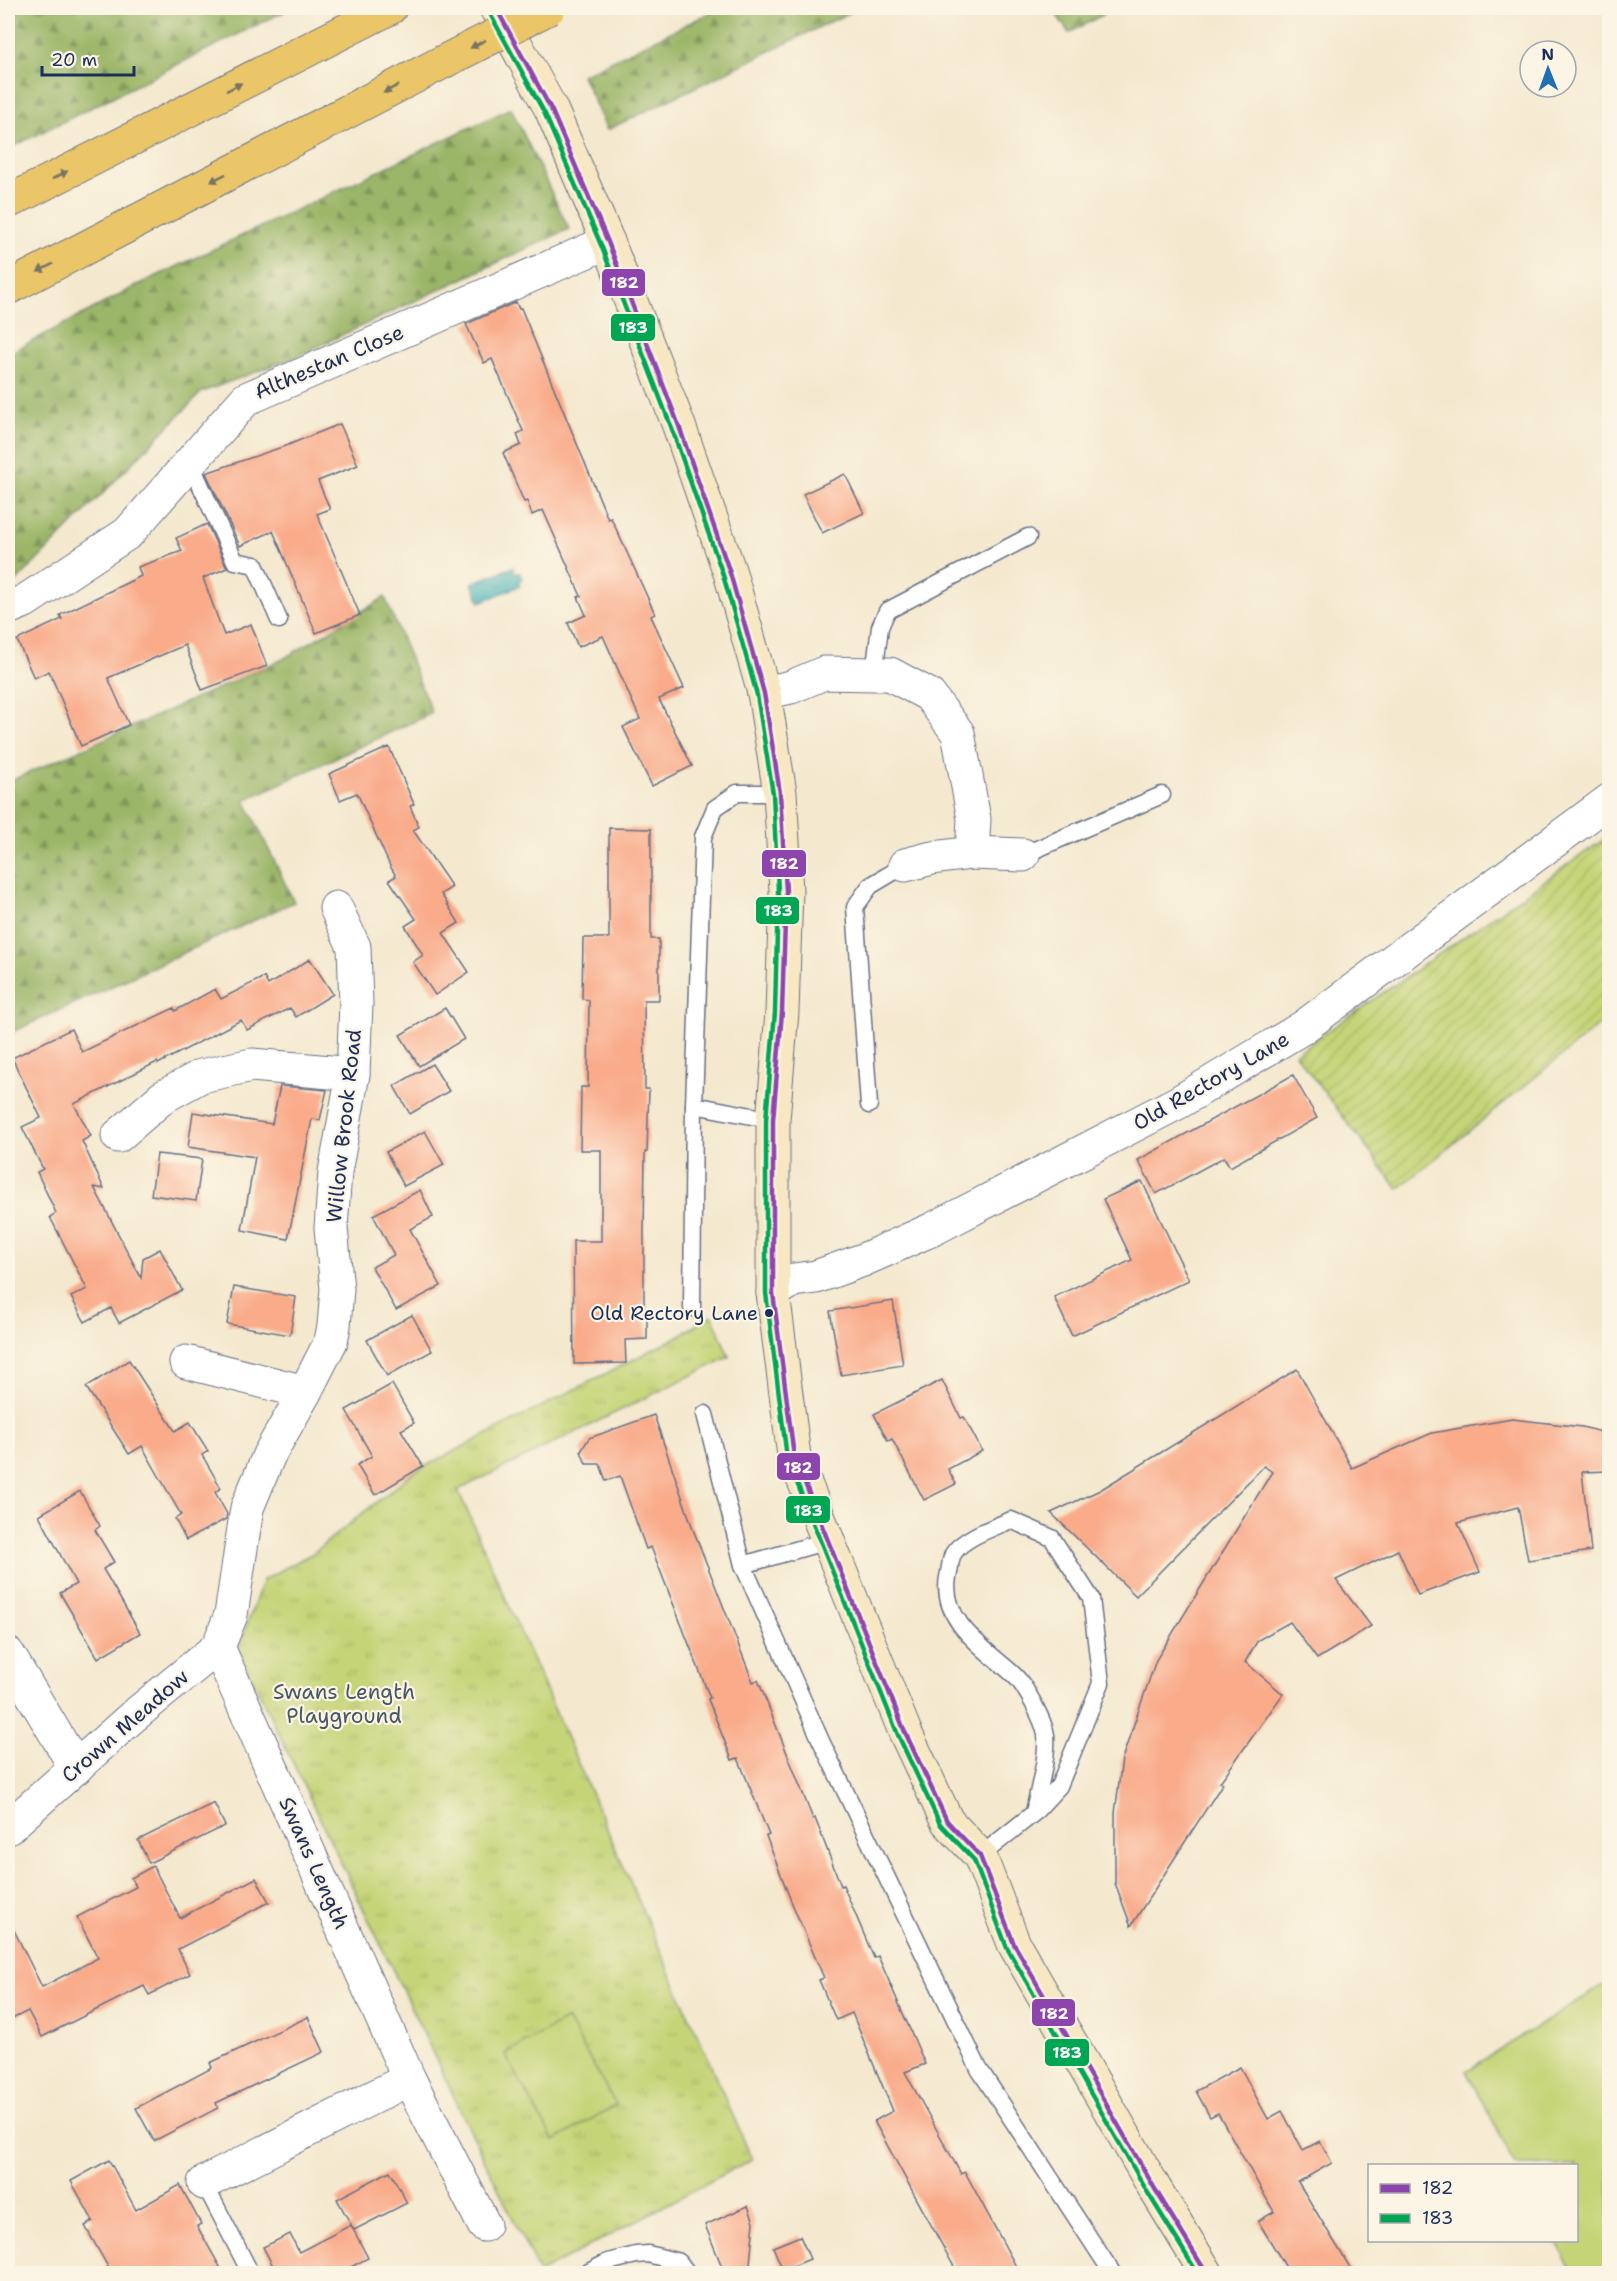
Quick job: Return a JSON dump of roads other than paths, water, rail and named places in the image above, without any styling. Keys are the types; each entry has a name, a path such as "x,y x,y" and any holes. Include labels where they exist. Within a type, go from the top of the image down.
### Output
{"highway":[{"path":"8,202 390,8"},
{"path":"8,288 549,8"}],"main road":[{"path":"496,8 551,109 608,242 679,426 726,561 764,693 780,793 786,891 782,1012 773,1120 773,1293 794,1456 905,1732 947,1821 980,1856 1014,1944 1155,2189 1207,2274"}],"street":[{"name":"Althestan Close","path":"8,608 25,601 128,533 246,399 608,242"},
{"path":"764,693 791,687 824,673 890,674 929,695 958,733 974,819 972,853"},
{"name":"Old Rectory Lane","path":"773,1293 793,1280 816,1277 863,1260 933,1229 1179,1102 1302,1028 1610,800"},
{"path":"905,865 932,858 972,853 1023,855"},
{"name":"Willow Brook Road","path":"231,1615 247,1508 269,1455 306,1392 331,1341 334,1326 337,1289 331,1228 335,1172 353,1074 356,1004 354,947 336,908"},
{"path":"118,1136 163,1097 201,1076 252,1065 353,1074"},
{"path":"186,1362 306,1392"},
{"name":"Crown Meadow","path":"8,1828 131,1718 218,1647 231,1615"},
{"name":"Swans Length","path":"218,1647 410,2079 484,2225"},
{"path":"8,1654 76,1768"},
{"path":"204,2183 410,2079"}],"lane":[{"path":"190,462 236,561 255,565 279,620"},
{"path":"874,674 880,627 887,611 1028,537"},
{"path":"692,1308 694,1105 703,837 715,808 737,793 780,793"},
{"path":"1023,855 1162,795"},
{"path":"869,1105 855,907 870,886 905,865"},
{"path":"694,1105 773,1120"},
{"path":"705,1413 743,1565 821,1741 979,2069 1113,2274"},
{"path":"980,1856 1034,1813 1059,1786 1101,1683 1091,1598 1052,1538 1011,1520 972,1537 953,1554 948,1581 949,1604 960,1625 987,1653 1016,1677 1035,1707 1046,1735 1034,1813"},
{"path":"743,1565 827,1541"},
{"path":"204,2183 251,2274"},
{"path":"585,2274 608,2262 648,2254 679,2262 688,2274"}],"water":[{"path":"513,567 515,573 520,573 522,579 518,582 520,586 480,602 472,583"}],"place":[{"name":"Old Rectory Lane","path":"769,1313"}],"park label":[{"name":"Swans Length Playground","path":"344,1704"}]}
